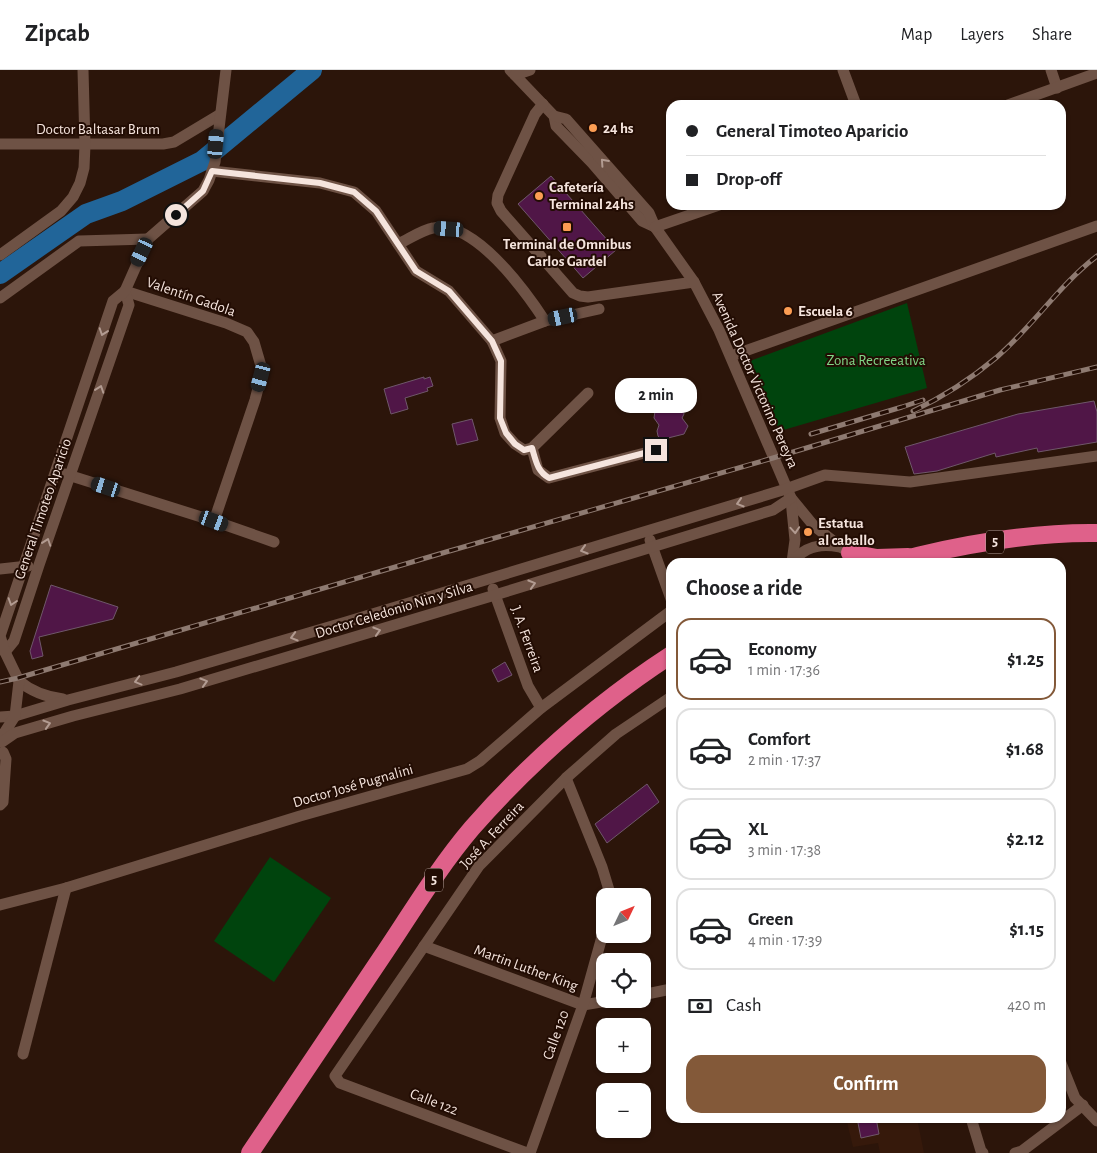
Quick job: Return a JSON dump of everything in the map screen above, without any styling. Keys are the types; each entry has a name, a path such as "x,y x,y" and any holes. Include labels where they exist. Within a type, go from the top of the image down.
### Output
{"highway":[{"name":"5","path":"916,558 977,544 1042,536 1097,533"},
{"path":"850,555 877,558"},
{"name":"5","path":"250,1153 415,906 471,830 513,784 565,734 605,701 666,658"}],"street":[{"path":"0,254 60,211 73,197 80,183 84,168 85,145 83,70"},
{"path":"226,70 213,167 320,183 354,192 376,211 416,271 449,291 492,341 501,361 500,418 506,433 515,444 524,450 532,448 588,393"},
{"path":"513,73 530,70"},
{"path":"843,70 854,100"},
{"path":"1050,70 1057,88"},
{"name":"Avenida Doctor Victorino Pereyra","path":"513,73 554,116 556,126 592,163 642,221 655,227 694,282 720,330 789,494"},
{"path":"1022,100 1097,74"},
{"path":"543,104 536,114 498,195 497,203 501,211 573,293 580,296 588,297 694,282"},
{"name":"Doctor Baltasar Brum","path":"0,144 170,143 218,121"},
{"name":"General Timoteo Aparicio","path":"2,653 0,636 113,301 125,291 148,239 203,191 213,167"},
{"path":"655,227 704,210"},
{"path":"731,356 1097,226"},
{"path":"398,244 434,228 449,229 466,235 486,249 511,274 529,296 545,321"},
{"path":"0,298 79,242 148,239"},
{"name":"General Timoteo Aparicio","path":"2,653 14,641 129,304 125,291"},
{"name":"Valentín Gadola","path":"125,291 226,323 246,332 254,342 261,366 261,377 214,521"},
{"path":"492,341 545,321 599,309"},
{"path":"532,448 538,470 549,478 656,450"},
{"path":"789,494 825,475 910,482 1097,456"},
{"path":"56,471 274,542"},
{"path":"789,494 814,526 850,555"},
{"path":"789,494 795,540 793,558"},
{"name":"Doctor Celedonio Nin y Silva","path":"0,717 15,716 176,672 646,531 789,494"},
{"name":"Doctor Celedonio Nin y Silva","path":"1,745 15,733 180,689 773,510 789,494"},
{"path":"646,531 666,585"},
{"path":"797,558 812,547 831,545 850,555"},
{"path":"0,569 39,565"},
{"name":"J. A. Ferreira","path":"489,578 528,686 541,708"},
{"name":"Doctor José Pugnalini","path":"0,905 66,888 300,816 467,769 541,708 666,615"},
{"path":"346,622 351,638"},
{"path":"2,653 19,681 27,688 47,697 68,700"},
{"path":"176,672 180,689"},
{"path":"0,805 3,802 6,759 1,745 15,716 19,681"},
{"name":"José A. Ferreira","path":"335,1076 480,866 566,778 616,734 666,700"},
{"path":"566,778 602,867 608,888"},
{"path":"22,1054 66,888"},
{"name":"Calle 120","path":"528,1153 583,1005 600,943"},
{"name":"Martin Luther King","path":"424,946 583,1005 596,1003"},
{"path":"651,993 666,991"},
{"name":"Calle 122","path":"335,1076 340,1083 528,1153"},
{"path":"1066,1076 1075,1098 1097,1121"},
{"path":"1066,1117 1082,1105"},
{"path":"972,1123 981,1152 983,1153"},
{"path":"1015,1153 1022,1150 1058,1123"}],"shaded area":[{"path":"847,1123 918,1123 924,1153 880,1153 878,1143 853,1147"}],"green space":[{"name":"Zona Recreeativa","path":"907,303 927,388 780,431 747,362"},
{"path":"270,857 331,898 274,982 214,941"}],"building":[{"name":"Terminal de Omnibus Carlos Gardel","path":"551,176 616,250 583,278 518,204"},
{"path":"424,377 424,379 430,377 433,386 427,388 428,391 405,398 408,409 391,414 384,389"},
{"path":"670,389 679,394 678,402 684,414 682,418 688,426 684,434 668,438 663,442 658,436 659,425 654,418 655,411 648,403 649,398 653,394 664,394"},
{"path":"1094,401 1097,412 1097,442 1038,452 1037,448 996,457 995,453 937,471 914,474 905,447 1018,414"},
{"path":"472,419 478,440 457,445 452,424"},
{"path":"51,585 118,607 113,619 39,637 43,656 32,659 30,651"},
{"path":"505,662 512,675 498,682 492,670"},
{"path":"647,784 659,802 607,843 595,824"},
{"path":"858,1123 877,1123 879,1134 861,1138"}],"waterway":[{"path":"0,274 86,214 122,201 202,161 312,70"}],"railway":[{"path":"913,411 957,387 997,357 1070,280 1097,256"},
{"path":"0,682 773,458 1000,390 1097,367"},
{"path":"811,434 923,400"}],"place":[{"name":"24 hs","path":"593,128"},
{"name":"Cafetería Terminal 24hs","path":"539,196"},
{"name":"Terminal de Omnibus Carlos Gardel","path":"567,227"},
{"name":"Escuela 6","path":"788,311"},
{"name":"Estatua al caballo","path":"808,532"}],"route":[{"path":"176,215 203,191 212,171 320,183 354,192 376,211 416,271 449,291 492,341 501,361 500,418 506,433 515,444 524,450 532,448 538,470 549,478 656,450"}]}
